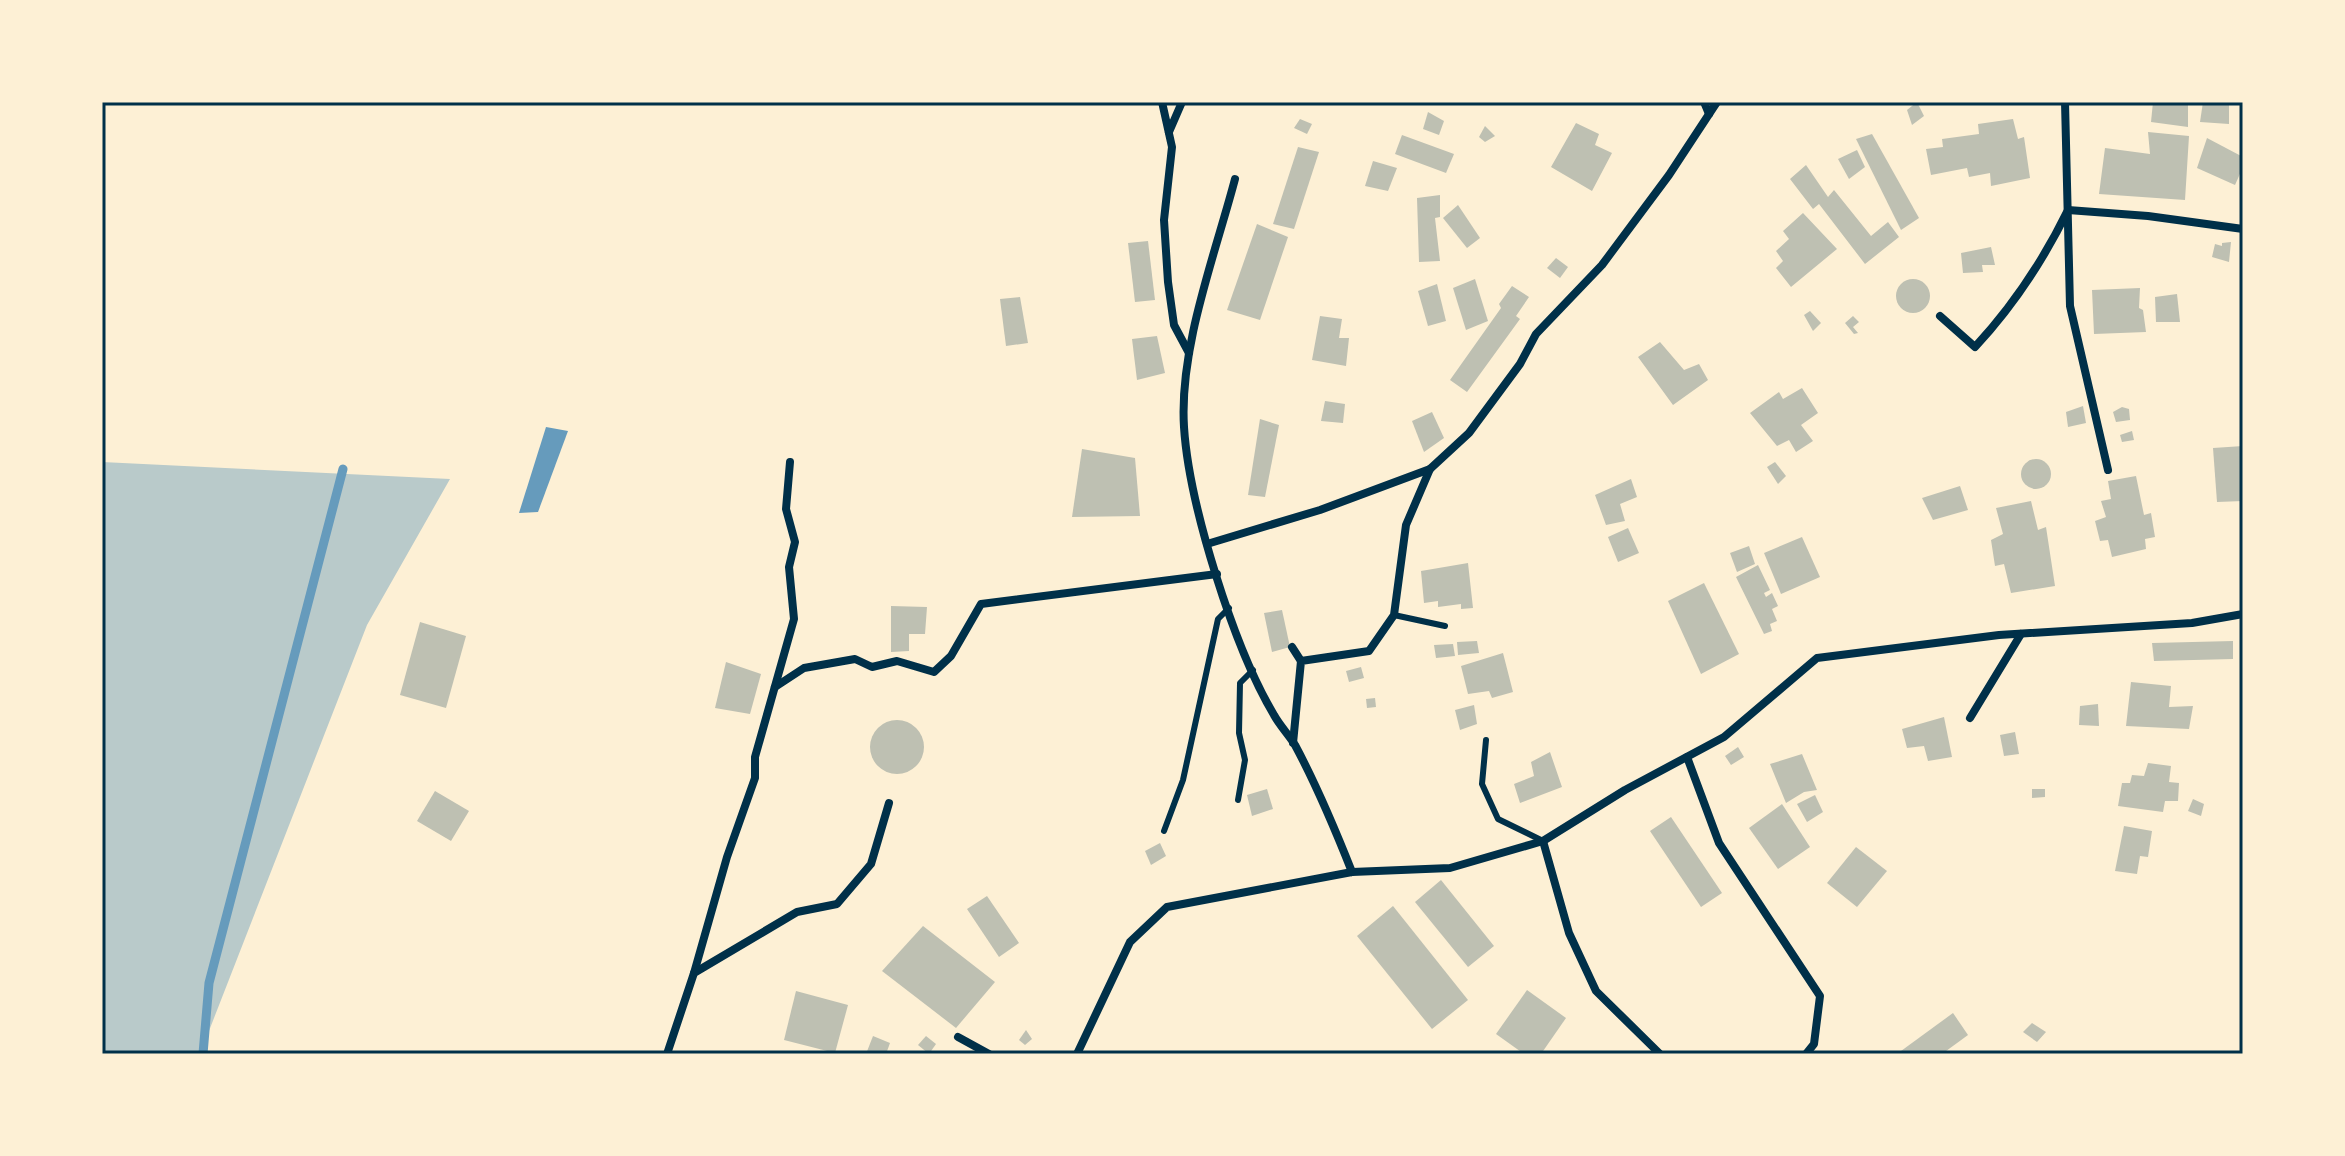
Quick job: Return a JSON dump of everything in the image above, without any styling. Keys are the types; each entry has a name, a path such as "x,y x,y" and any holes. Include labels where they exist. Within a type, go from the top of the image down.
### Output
{"street":[{"path":"1162,102 1172,147 1164,220 1168,282 1174,325 1189,353"},
{"path":"1169,133 1182,102"},
{"path":"1704,102 1709,114"},
{"path":"1207,544 1320,510 1430,469 1469,433 1520,364 1536,334 1602,265 1669,175 1717,102"},
{"path":"2065,102 2070,306 2108,470"},
{"path":"1235,179 1189,353 1184,427 1207,544 1229,608 1274,716 1293,743 1326,808 1352,872"},
{"path":"2068,210 2148,216 2243,229"},
{"path":"1940,316 1975,347 2012,307 2041,265 2068,210"},
{"path":"667,1054 727,857 755,778 755,757 794,619 789,567 795,542 786,509 790,462"},
{"path":"1301,661 1369,651 1394,615 1406,525 1430,469"},
{"path":"775,688 804,668 855,659 872,667 897,661 934,672 951,656 981,604 1217,574"},
{"path":"1077,1054 1130,942 1167,907 1352,872 1450,868 1543,841 1724,737 1817,658 2021,634 2192,623 2243,614"},
{"path":"1970,718 2021,634"},
{"path":"1292,647 1301,661 1293,743"},
{"path":"1687,757 1719,843 1820,996 1814,1044 1806,1054"},
{"path":"694,973 797,912 837,904 871,864 889,803"},
{"path":"1543,841 1569,933 1596,991 1660,1054"},
{"path":"958,1037 989,1054"}],"lane":[{"path":"1164,831 1183,780 1218,619 1229,608"},
{"path":"1394,615 1445,626"},
{"path":"1238,800 1245,760 1239,733 1240,683 1253,670"},
{"path":"1486,740 1482,784 1498,819 1543,841"}],"shaded area":[{"path":"102,462 450,479 367,625 200,1054 102,1054"}],"water":[{"path":"546,427 568,431 538,512 519,513"}],"building":[{"path":"1917,102 1924,116 1912,125 1907,110"},
{"path":"2153,102 2188,102 2188,127 2151,122"},
{"path":"2203,102 2229,102 2229,124 2200,122"},
{"path":"1428,112 1444,121 1439,135 1423,129"},
{"path":"1300,119 1312,124 1307,134 1294,128"},
{"path":"2013,119 2018,139 2024,137 2030,178 1991,186 1990,173 1969,177 1967,168 1931,175 1926,149 1943,147 1942,139 1979,134 1978,124"},
{"path":"1576,123 1599,134 1595,145 1612,153 1592,191 1551,167"},
{"path":"1485,126 1495,136 1485,142 1479,137"},
{"path":"2148,132 2189,136 2185,200 2099,194 2105,148 2150,154"},
{"path":"1872,134 1919,218 1901,230 1856,139"},
{"path":"1402,135 1454,154 1446,173 1395,154"},
{"path":"2207,138 2243,157 2243,167 2235,185 2197,168"},
{"path":"1298,147 1319,152 1294,229 1273,224"},
{"path":"1857,150 1865,167 1849,179 1838,159"},
{"path":"1373,161 1397,168 1388,191 1365,186"},
{"path":"1806,165 1828,197 1834,190 1871,236 1888,222 1899,237 1865,264 1819,204 1813,209 1790,179"},
{"path":"1440,195 1440,217 1435,218 1440,261 1419,262 1417,198"},
{"path":"1458,205 1480,238 1467,248 1443,218"},
{"path":"1803,213 1837,249 1791,287 1776,268 1783,261 1776,251 1789,239 1783,231"},
{"path":"1257,224 1288,237 1260,320 1227,310"},
{"path":"1148,241 1155,300 1135,302 1128,243"},
{"path":"2231,242 2229,262 2212,257 2215,244 2222,246 2222,243"},
{"path":"1991,247 1995,265 1982,265 1983,272 1963,273 1961,253"},
{"path":"1556,258 1568,267 1560,278 1547,268"},
{"path":"1475,279 1488,321 1466,330 1453,288"},
{"path":"1913,279 1925,284 1930,296 1925,308 1913,313 1901,308 1896,296 1901,284"},
{"path":"1437,284 1446,321 1428,326 1418,291"},
{"path":"1512,286 1529,297 1516,316 1520,319 1467,392 1450,380 1501,308 1499,304"},
{"path":"2140,288 2139,308 2143,310 2146,332 2094,334 2092,290"},
{"path":"2177,294 2180,322 2156,322 2155,297"},
{"path":"1020,297 1028,343 1006,346 1000,299"},
{"path":"1810,311 1821,323 1813,331 1804,315"},
{"path":"1320,316 1342,319 1339,338 1349,338 1346,366 1312,360"},
{"path":"1853,316 1859,322 1853,327 1858,333 1854,334 1845,323"},
{"path":"1157,336 1165,373 1137,380 1132,339"},
{"path":"1660,342 1684,370 1699,364 1708,380 1673,405 1638,357"},
{"path":"1802,388 1818,413 1801,425 1813,441 1796,452 1789,440 1777,446 1750,413 1779,392 1783,399"},
{"path":"1325,401 1345,404 1343,423 1321,421"},
{"path":"2083,406 2086,423 2068,427 2066,412"},
{"path":"2122,407 2129,409 2130,420 2116,422 2113,412"},
{"path":"1432,412 1444,438 1424,452 1412,421"},
{"path":"1260,419 1279,425 1265,497 1248,495"},
{"path":"2132,431 2134,440 2122,442 2120,435"},
{"path":"2243,446 2243,501 2217,502 2213,448"},
{"path":"1082,449 1135,458 1140,516 1072,517"},
{"path":"2036,459 2047,463 2051,474 2047,485 2036,489 2025,485 2021,474 2025,463"},
{"path":"1775,462 1786,476 1778,484 1767,467"},
{"path":"2136,476 2144,515 2151,513 2155,537 2145,539 2146,549 2112,557 2108,540 2100,541 2095,521 2106,517 2101,501 2111,499 2108,481"},
{"path":"1631,479 1637,497 1620,504 1625,521 1606,525 1595,495"},
{"path":"1960,486 1968,510 1933,520 1922,498"},
{"path":"2031,501 2038,530 2046,527 2055,586 2011,593 2004,564 1995,566 1991,540 2003,534 1996,508"},
{"path":"1628,528 1639,553 1618,562 1608,537"},
{"path":"1802,537 1820,577 1781,594 1764,553"},
{"path":"1749,546 1755,564 1737,572 1730,553"},
{"path":"1468,563 1473,608 1461,609 1461,604 1438,607 1438,601 1424,603 1421,571"},
{"path":"1758,565 1770,590 1764,593 1766,597 1772,593 1778,606 1772,609 1777,621 1770,624 1772,631 1764,634 1736,577"},
{"path":"1704,583 1739,654 1701,674 1668,601"},
{"path":"891,606 927,607 925,634 909,634 909,651 891,652"},
{"path":"1282,610 1290,647 1272,652 1264,613"},
{"path":"420,622 466,636 446,708 400,695"},
{"path":"1477,641 1479,653 1458,655 1457,642"},
{"path":"2233,641 2233,659 2154,661 2152,643"},
{"path":"1453,644 1455,656 1436,658 1434,645"},
{"path":"1503,653 1513,692 1492,698 1489,691 1468,694 1461,666"},
{"path":"726,662 761,674 750,714 715,708"},
{"path":"1361,667 1364,678 1349,682 1346,671"},
{"path":"2131,682 2171,686 2169,707 2193,706 2189,729 2126,726"},
{"path":"1375,698 1376,707 1367,708 1366,699"},
{"path":"2098,704 2099,726 2079,725 2080,706"},
{"path":"1474,705 1477,724 1460,730 1455,710"},
{"path":"1944,717 1952,757 1928,761 1924,746 1907,748 1902,729"},
{"path":"897,720 916,728 924,747 916,766 897,774 878,766 870,747 878,728"},
{"path":"2015,732 2019,754 2004,756 2000,735"},
{"path":"1738,747 1744,757 1731,765 1725,756"},
{"path":"1550,752 1562,787 1520,803 1514,784 1534,776 1531,762"},
{"path":"1802,754 1817,790 1804,792 1786,803 1770,764"},
{"path":"2148,763 2171,766 2169,782 2179,783 2178,801 2165,801 2163,812 2118,806 2122,783 2130,783 2132,775 2144,776"},
{"path":"1267,789 1273,809 1252,816 1247,795"},
{"path":"2032,789 2045,789 2045,797 2032,798"},
{"path":"435,791 469,811 451,841 417,821"},
{"path":"1815,795 1823,812 1807,822 1797,804"},
{"path":"2193,799 2204,804 2201,816 2188,811"},
{"path":"1782,804 1810,847 1778,869 1749,828"},
{"path":"1671,817 1722,893 1701,907 1650,831"},
{"path":"2124,826 2152,831 2148,857 2140,856 2137,874 2115,871"},
{"path":"1160,843 1166,856 1151,865 1145,851"},
{"path":"1856,847 1887,871 1857,907 1827,883"},
{"path":"1441,880 1494,946 1468,967 1415,902"},
{"path":"987,896 1019,943 999,957 967,909"},
{"path":"1393,906 1468,1000 1432,1029 1357,936"},
{"path":"923,926 995,982 956,1028 882,971"},
{"path":"1527,990 1566,1018 1541,1054 1524,1054 1496,1034"},
{"path":"796,991 848,1005 835,1053 784,1040"},
{"path":"1953,1013 1968,1035 1942,1054 1903,1054 1901,1051"},
{"path":"2032,1023 2046,1032 2037,1042 2023,1032"},
{"path":"1026,1030 1032,1039 1025,1045 1019,1040"},
{"path":"873,1036 890,1043 886,1054 866,1054"},
{"path":"926,1036 936,1044 929,1054 918,1045"}],"waterway":[{"path":"203,1054 209,983 343,469"}]}
